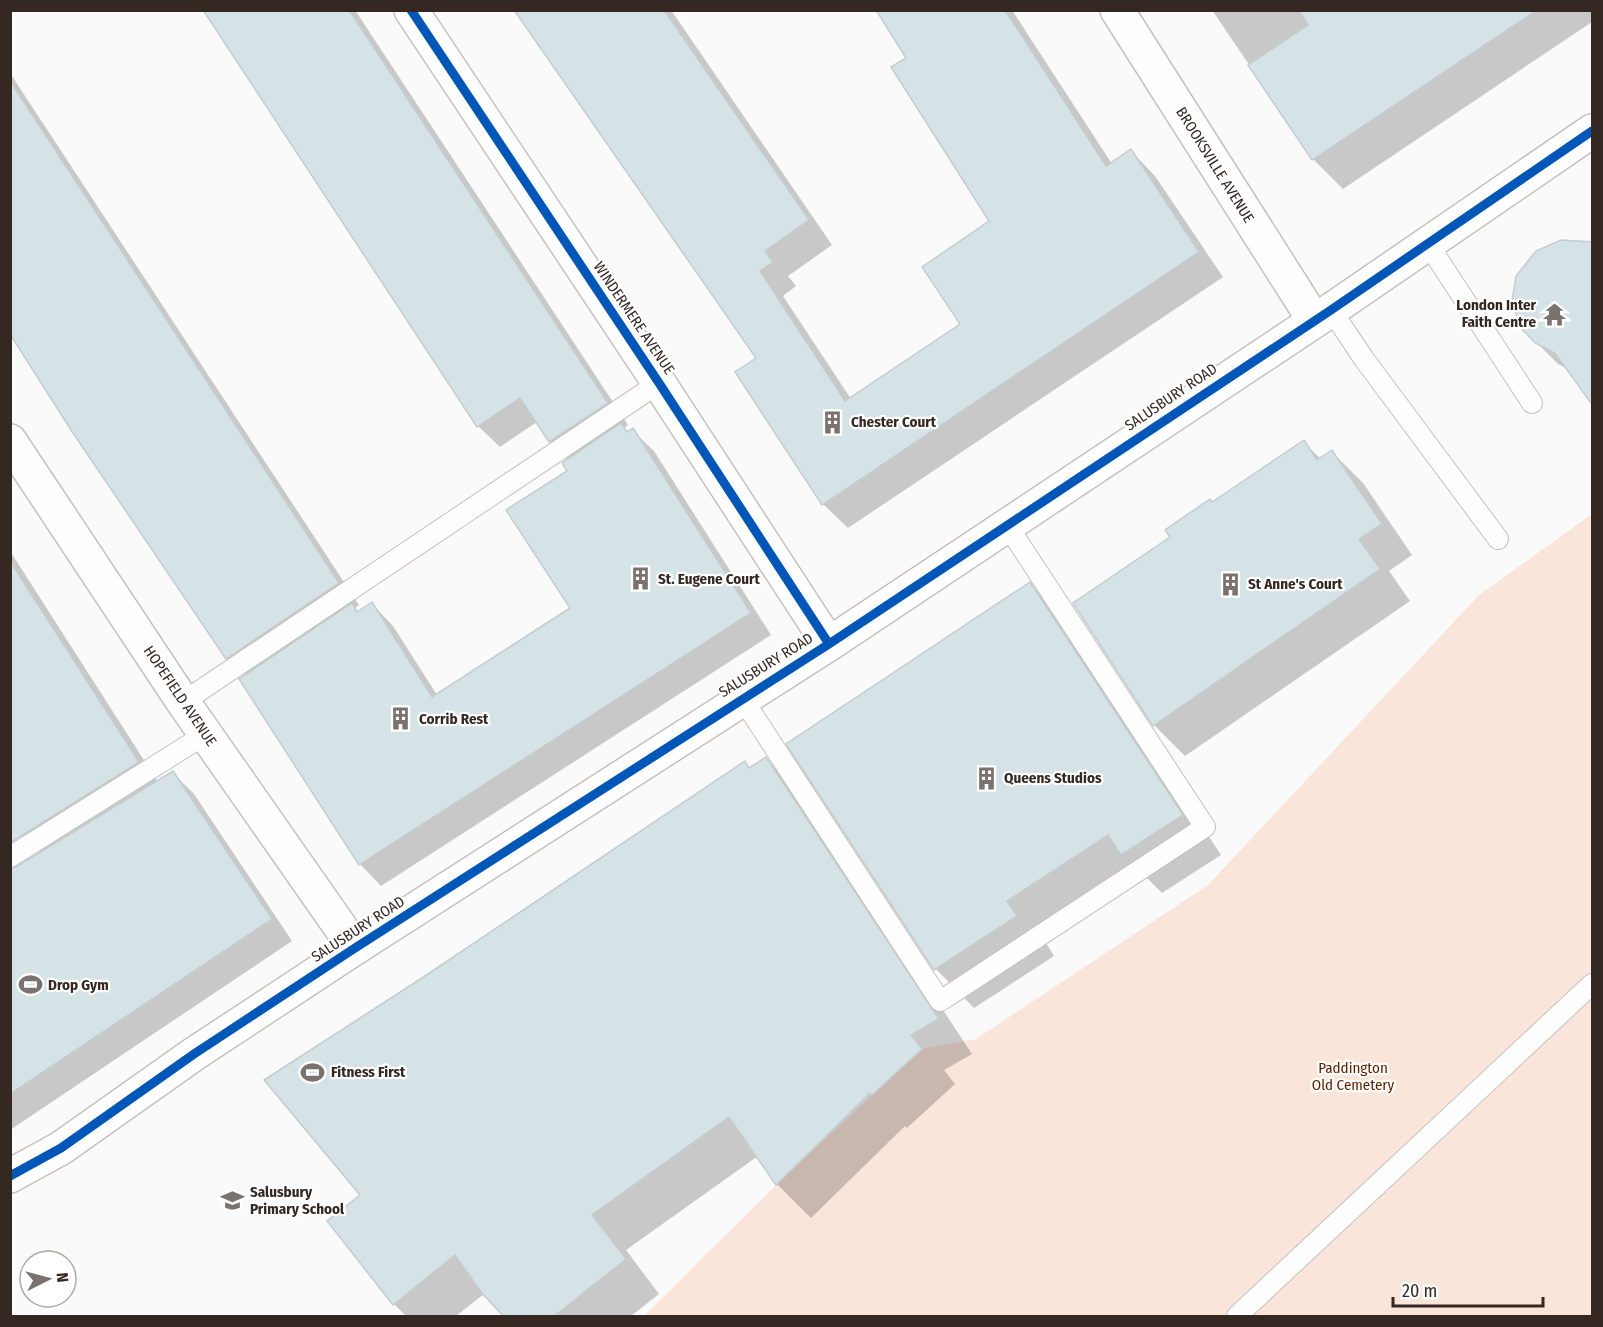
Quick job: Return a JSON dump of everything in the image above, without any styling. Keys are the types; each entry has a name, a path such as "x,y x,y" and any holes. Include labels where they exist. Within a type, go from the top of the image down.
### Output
{"street":[{"name":"WINDERMERE AVENUE","path":"411,10 659,382 829,644"},
{"name":"BROOKSVILLE AVENUE","path":"1117,10 1322,315"},
{"name":"SALUSBURY ROAD","path":"10,1176 61,1148 194,1054 355,948 829,644 1428,244 1593,131"},
{"name":"HOPEFIELD AVENUE","path":"10,441 183,702 355,948"}],"lane":[{"path":"1428,244 1532,403"},
{"path":"1322,315 1364,359 1498,539"},
{"path":"183,702 659,382"},
{"path":"742,698 940,1001 948,996 1205,827 1007,525"},
{"path":"10,857 206,734"},
{"path":"1237,1317 1593,984"}],"green space":[{"name":"Paddington Old Cemetery","path":"1592,514 1592,1316 644,1316 776,1185 922,1049 976,1039 1208,885 1479,595"}],"building":[{"path":"203,10 349,10 608,403 549,442 520,398 477,427"},
{"path":"514,10 664,10 809,220 765,251 773,262 760,271 845,401 960,324 922,267 989,221 891,67 906,58 876,10 1005,10 1106,166 1131,149 1199,252 822,505 735,372 756,358"},
{"path":"1299,10 1537,10 1312,160 1248,65 1308,25"},
{"path":"10,81 339,583 226,659 71,430 10,334"},
{"name":"London Inter Faith Centre","path":"1561,240 1593,242 1593,406 1555,353 1535,343 1520,327 1512,301 1516,276 1536,251"},
{"path":"621,423 627,432 633,428 751,613 359,865 239,679 352,603 357,612 372,602 432,697 570,608 506,510 567,471 562,463"},
{"name":"St Anne's Court","path":"1304,440 1317,460 1332,450 1382,524 1359,539 1380,569 1153,726 1073,603 1170,537 1165,530 1210,499 1212,502"},
{"path":"10,561 139,762 10,843"},
{"name":"Queens Studios","path":"1030,582 1183,815 1121,855 1108,835 1007,901 1017,916 934,970 786,744"},
{"path":"766,757 939,1019 911,1035 922,1049 872,1095 870,1093 776,1185 729,1117 592,1215 626,1259 553,1317 504,1317 482,1293 455,1255 393,1305 327,1221 360,1195 264,1080 425,976 745,761 749,768"},
{"path":"173,771 272,919 10,1094 10,869"}],"cycle path":[{"path":"411,10 829,644"},
{"path":"10,1176 61,1148 194,1054 355,948 829,644 1331,310 1592,131"}],"place":[{"name":"London Inter Faith Centre","path":"1554,314"},
{"name":"Chester Court","path":"833,422"},
{"name":"St. Eugene Court","path":"640,579"},
{"name":"St Anne's Court","path":"1230,584"},
{"name":"Corrib Rest","path":"401,719"},
{"name":"Queens Studios","path":"986,778"},
{"name":"Drop Gym","path":"30,985"},
{"name":"Fitness First","path":"313,1072"},
{"name":"Salusbury Primary School","path":"232,1201"}]}
